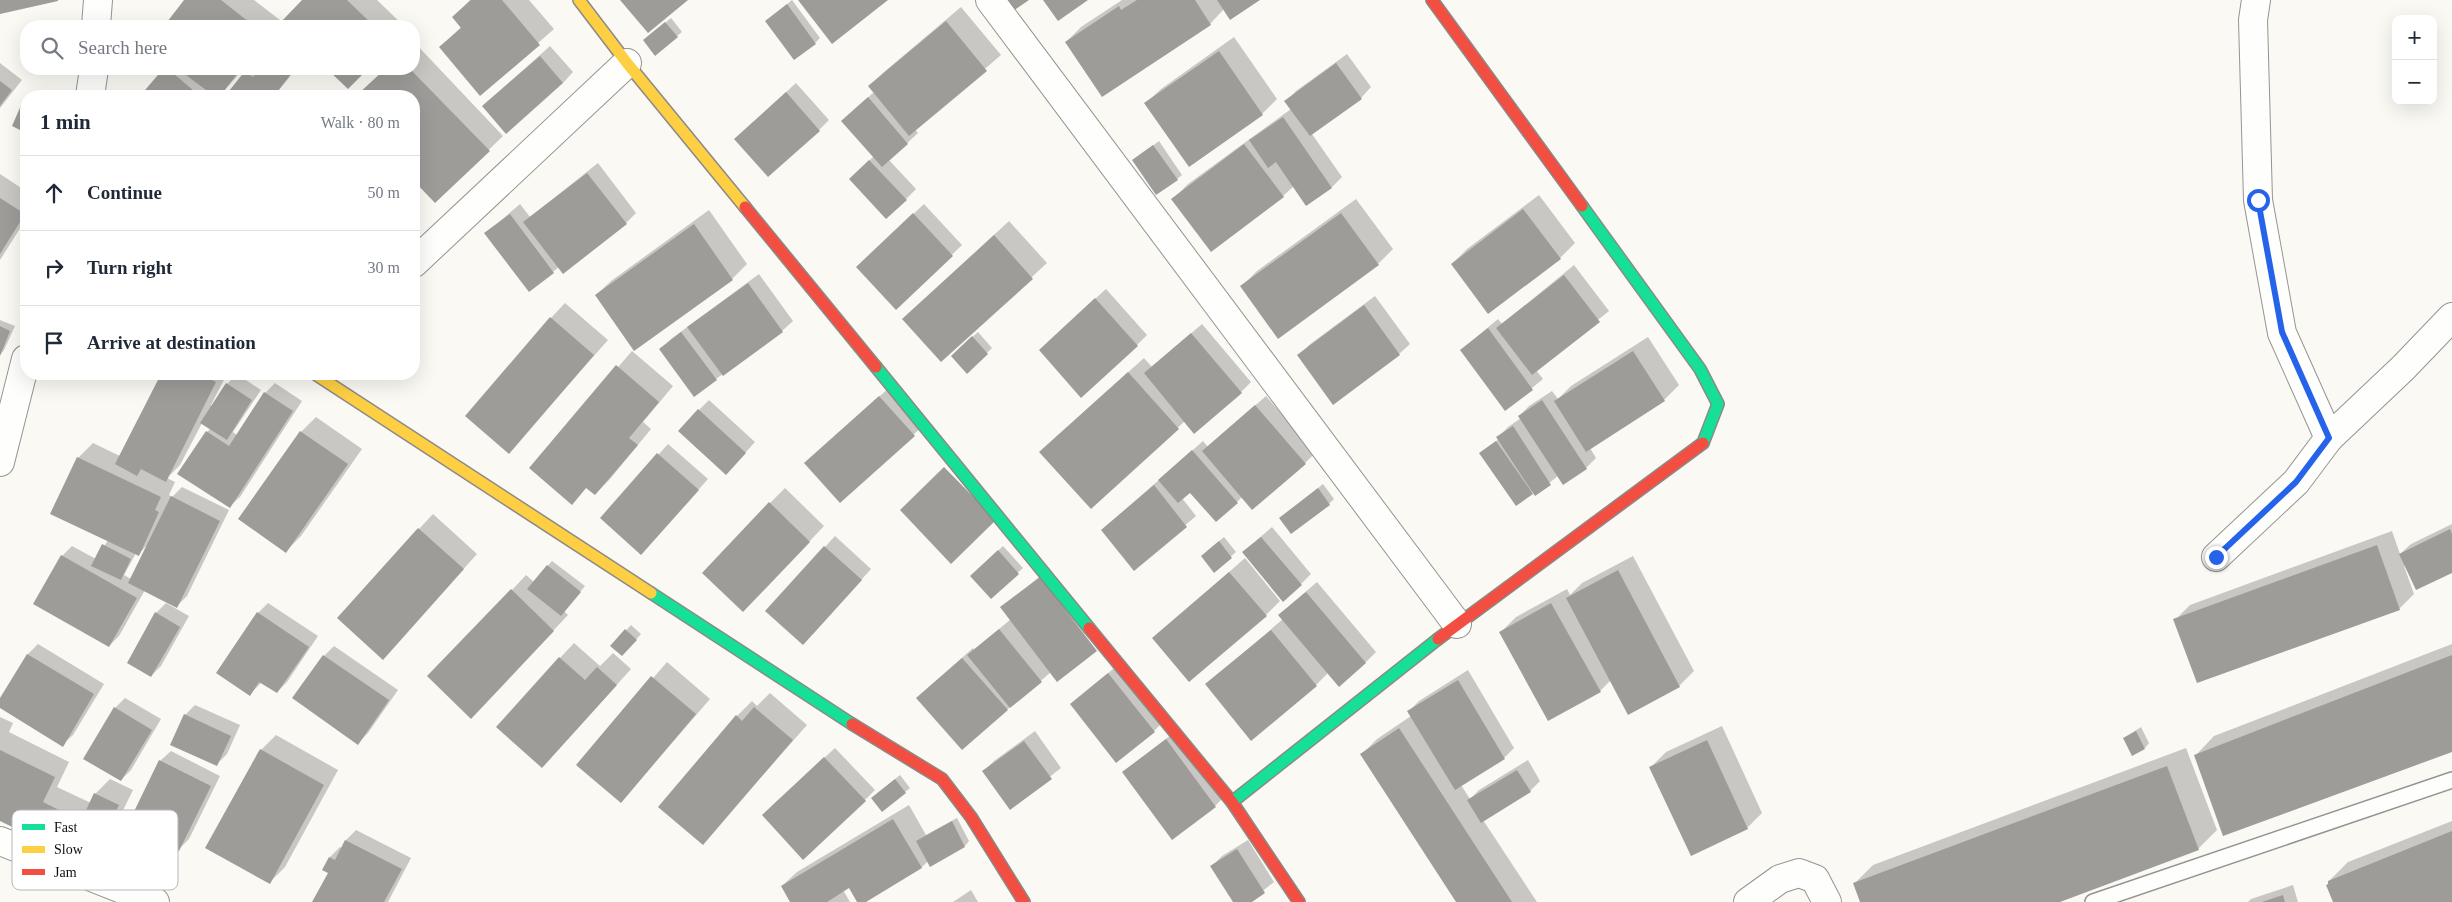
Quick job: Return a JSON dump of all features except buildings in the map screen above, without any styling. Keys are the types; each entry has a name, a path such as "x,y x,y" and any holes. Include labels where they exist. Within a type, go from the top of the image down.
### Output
{"street":[{"path":"96,20 98,0"},
{"path":"579,0 628,63 1232,802 1299,902"},
{"path":"990,0 1457,624"},
{"path":"1232,802 1457,624 1705,442 1718,404 1700,369 1432,0"},
{"path":"2256,0 2253,20 2258,200 2282,332 2329,438"},
{"path":"420,258 628,63"},
{"path":"91,90 93,75"},
{"path":"2216,557 2296,482 2329,438 2403,368 2452,317"},
{"path":"0,462 21,380"},
{"path":"324,380 886,746 942,779 972,817 1024,902"},
{"path":"0,841 12,846"},
{"path":"1748,902 1780,879 1800,873 1815,879 1827,902"},
{"path":"125,890 155,902"}],"lane":[{"path":"2093,902 2452,780"}],"traffic: fast":[{"path":"1582,206 1700,369 1718,404 1703,443"},
{"path":"876,367 1089,628"},
{"path":"651,593 852,724"},
{"path":"1232,802 1438,639"}],"traffic: slow":[{"path":"579,0 627,63 745,207"},
{"path":"324,380 651,593"}],"traffic: jam":[{"path":"1432,0 1582,206"},
{"path":"745,207 876,367"},
{"path":"1438,639 1703,443"},
{"path":"1089,628 1232,802 1299,902"},
{"path":"852,724 942,779 971,817 1024,902"}],"route":[{"path":"2216,557 2296,482 2329,438 2282,332 2258,200"}]}
